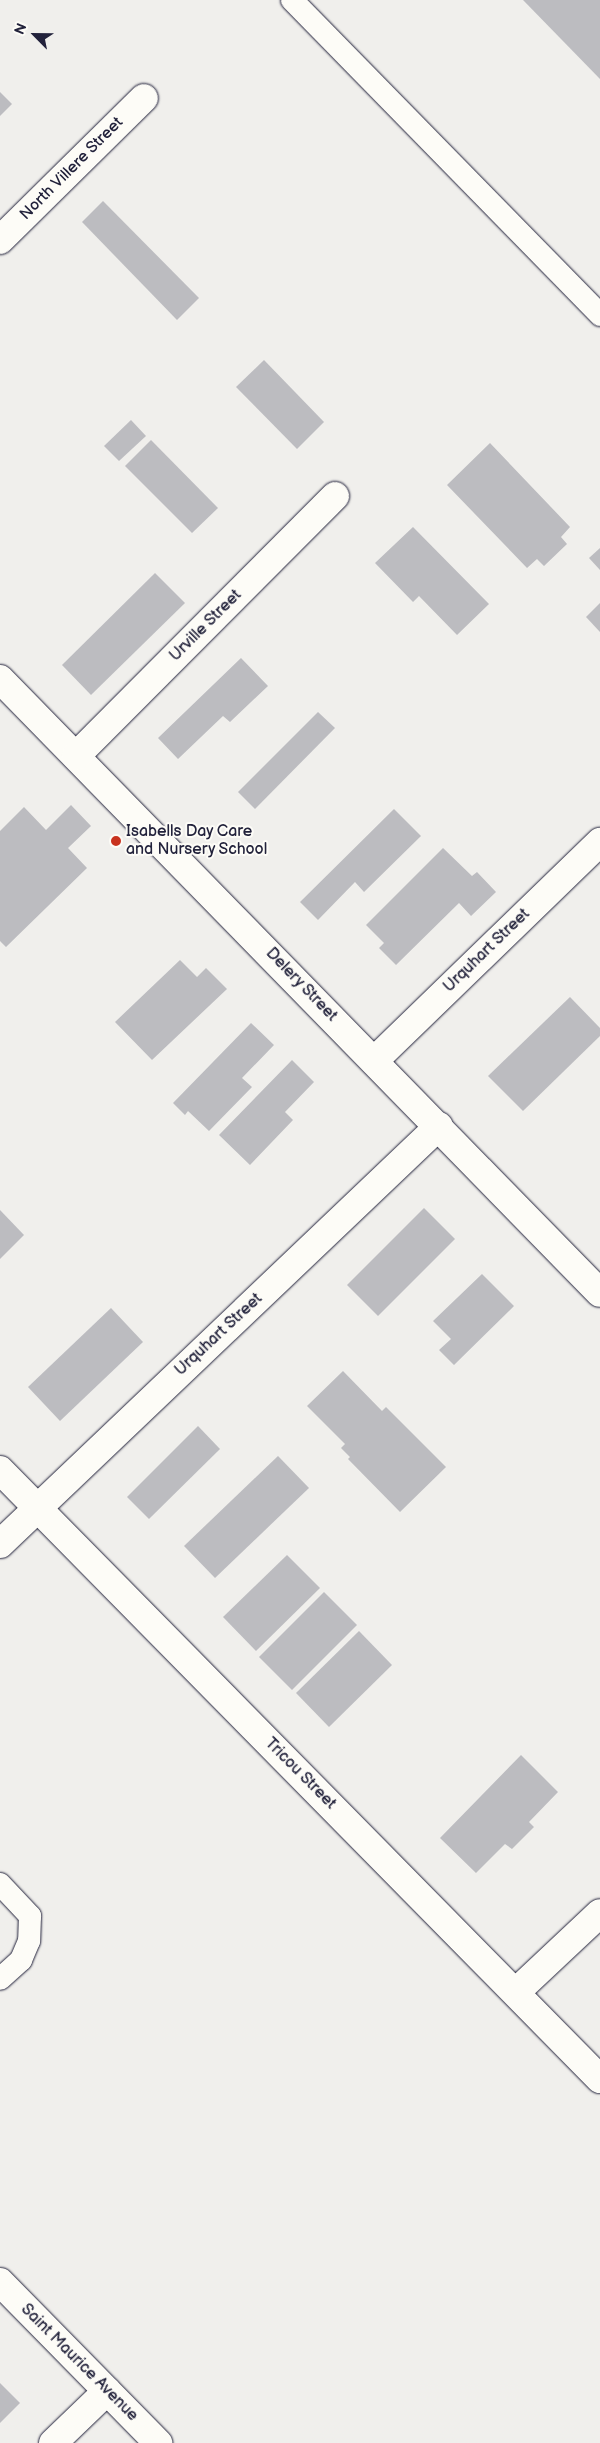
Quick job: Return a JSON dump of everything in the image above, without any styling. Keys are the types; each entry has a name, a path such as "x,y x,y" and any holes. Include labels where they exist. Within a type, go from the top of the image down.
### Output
{"street":[{"name":"North Villere Street","path":"0,240 144,98"},
{"name":"Urville Street","path":"76,756 335,496"},
{"name":"Delery Street","path":"0,679 439,1126 600,1293"},
{"name":"Urquhart Street","path":"374,1061 600,842"},
{"name":"Urquhart Street","path":"0,1544 439,1126"},
{"name":"Tricou Street","path":"0,1470 600,2079"},
{"path":"516,1992 600,1913"},
{"name":"Saint Maurice Avenue","path":"0,2282 158,2443"},
{"path":"52,2443 107,2391"}],"lane":[{"path":"294,1 600,315"},
{"path":"0,1884 30,1916 29,1940 21,1960 0,1979"}],"building":[{"path":"523,0 600,0 600,79"},
{"path":"0,92 12,104 0,116"},
{"path":"103,201 199,298 177,320 82,222"},
{"path":"264,360 324,422 297,449 236,387"},
{"path":"131,420 146,436 119,461 104,446"},
{"path":"151,440 218,508 192,533 125,466"},
{"path":"490,443 570,527 561,537 567,544 544,566 537,559 527,568 447,485"},
{"path":"413,527 489,604 457,635 419,596 413,602 375,563"},
{"path":"600,548 600,570 589,558"},
{"path":"155,573 185,603 91,695 62,665"},
{"path":"600,603 600,632 586,617"},
{"path":"241,658 268,686 230,722 223,716 178,759 158,738"},
{"path":"318,712 335,728 255,809 238,792"},
{"path":"71,805 91,826 68,848 87,868 6,947 0,941 0,831 24,807 46,830"},
{"path":"394,809 421,836 364,892 355,882 318,920 300,902"},
{"path":"443,848 472,876 477,872 496,892 471,916 459,903 396,965 379,948 384,943 366,925"},
{"path":"180,960 197,977 206,968 227,989 152,1060 115,1022"},
{"path":"570,997 600,1028 600,1036 523,1111 488,1076"},
{"path":"251,1023 274,1045 242,1078 252,1087 209,1131 188,1111 185,1115 173,1103"},
{"path":"292,1060 314,1082 285,1112 293,1120 250,1165 219,1135"},
{"path":"424,1208 455,1239 378,1316 347,1285"},
{"path":"0,1210 24,1235 0,1259"},
{"path":"482,1274 514,1306 454,1365 439,1350 451,1339 433,1321"},
{"path":"111,1308 143,1342 60,1421 28,1387"},
{"path":"343,1371 382,1411 386,1407 446,1467 400,1512 348,1459 350,1457 341,1448 345,1444 307,1406"},
{"path":"198,1426 220,1449 149,1519 127,1497"},
{"path":"278,1456 309,1488 215,1578 184,1546"},
{"path":"287,1555 320,1588 256,1651 223,1617"},
{"path":"324,1592 357,1625 292,1690 259,1657"},
{"path":"359,1631 392,1665 329,1727 296,1693"},
{"path":"521,1755 558,1792 529,1822 534,1827 512,1849 505,1844 476,1873 440,1838"},
{"path":"0,2383 20,2403 0,2423"}],"place":[{"name":"Isabells Day Care and Nursery School","path":"116,841"}]}
